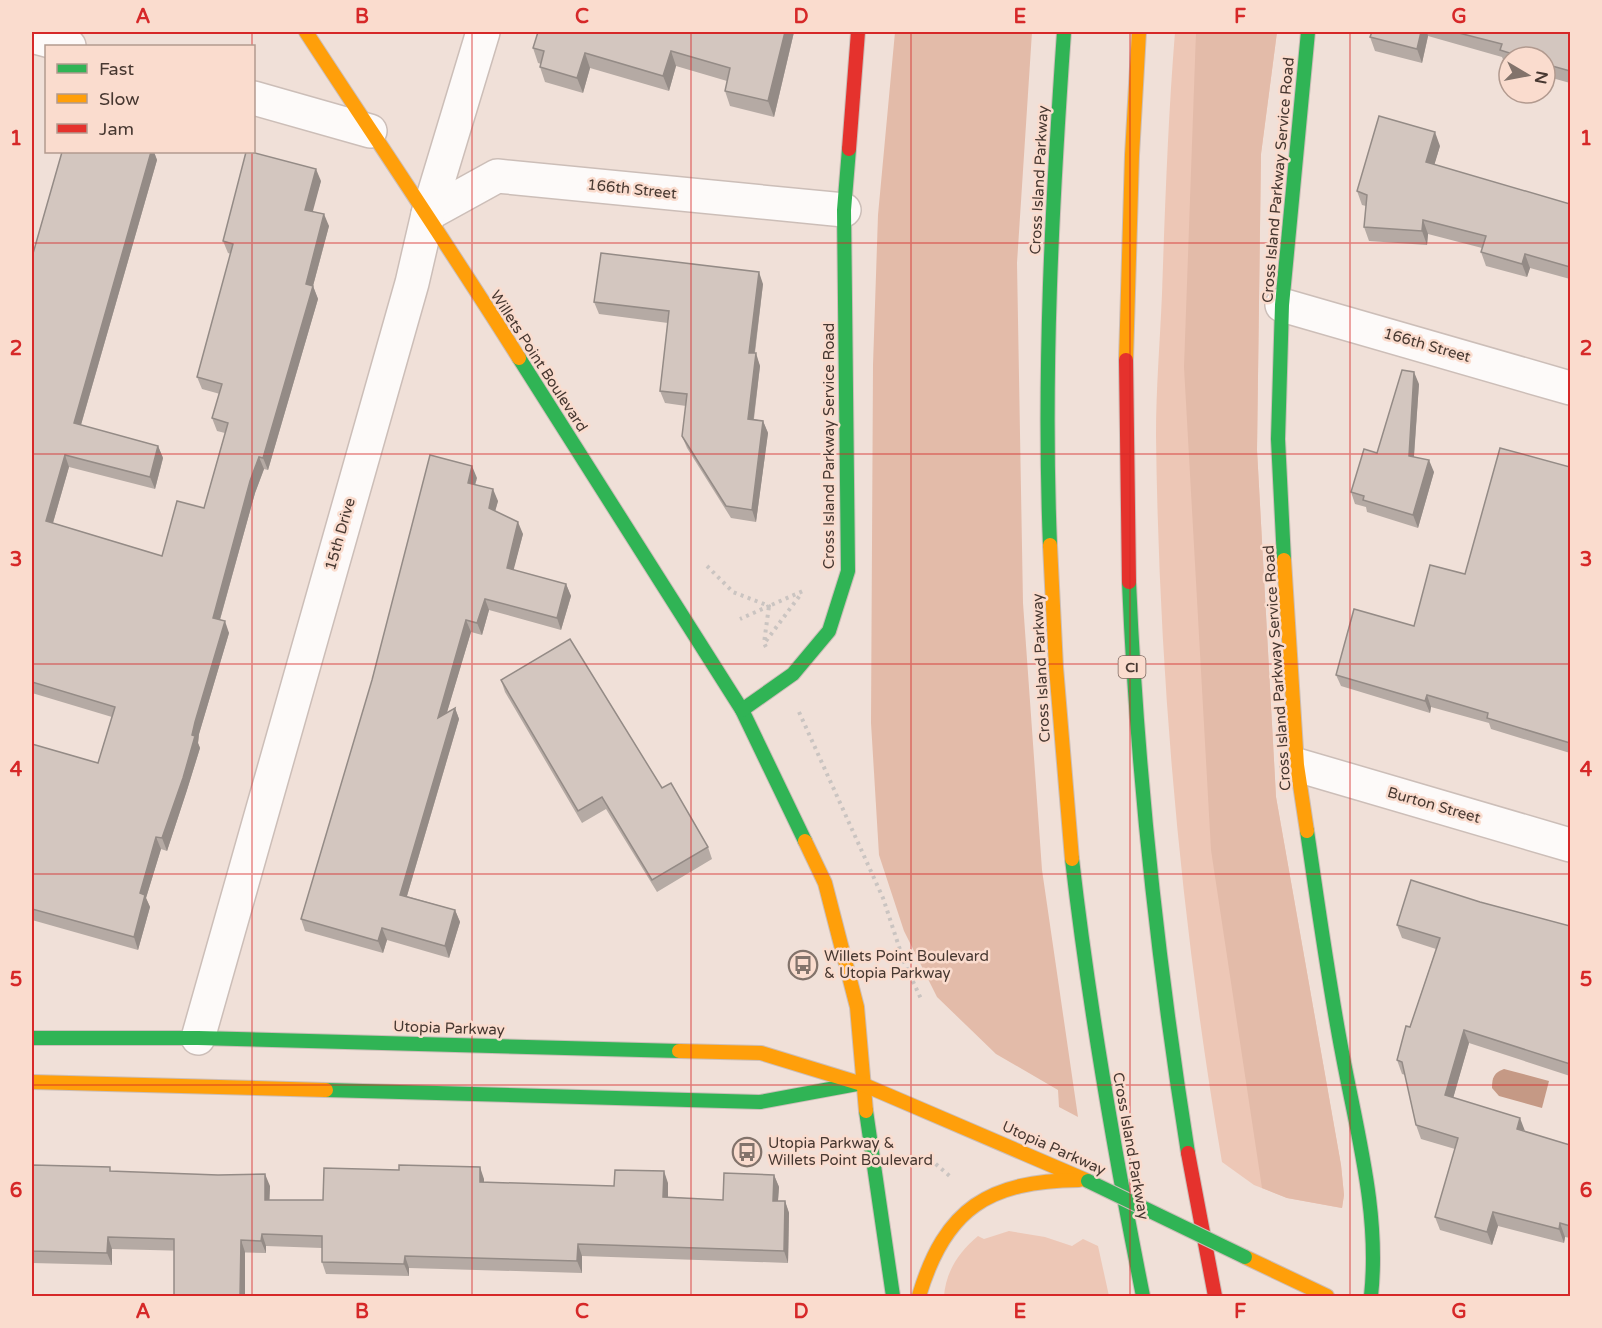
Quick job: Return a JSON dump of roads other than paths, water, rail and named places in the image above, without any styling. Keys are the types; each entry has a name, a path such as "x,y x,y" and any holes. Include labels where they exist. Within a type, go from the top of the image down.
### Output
{"main road":[{"name":"Willets Point Boulevard","path":"306,32 370,131 428,214 742,710"},
{"name":"Cross Island Parkway Service Road","path":"742,710 793,674 829,631 848,571 844,210 858,32"},
{"name":"Cross Island Parkway","path":"1064,32 1051,281 1050,484 1056,648 1069,826 1089,994 1112,1138 1142,1296"},
{"name":"CI","path":"1139,32 1127,225 1124,359 1130,633 1138,752 1159,953 1188,1152 1215,1296"},
{"name":"Cross Island Parkway Service Road","path":"1308,32 1282,304 1278,439 1297,765 1335,1016 1369,1188 1374,1237 1371,1296"},
{"path":"742,710 825,883 857,1007 862,1084 893,1296"},
{"name":"Utopia Parkway","path":"32,1038 198,1038 761,1053 862,1084 1088,1180 1327,1296"},
{"path":"32,1082 760,1102 862,1084"},
{"path":"919,1296 935,1247 948,1228 968,1208 998,1192 1025,1184 1055,1180 1088,1180"}],"street":[{"name":"15th Drive","path":"198,1038 412,283 428,214 483,32"},
{"path":"32,36 65,45"},
{"path":"255,98 370,131"},
{"name":"166th Street","path":"428,214 497,176 844,210"},
{"name":"166th Street","path":"1282,304 1570,388"},
{"name":"Burton Street","path":"1297,765 1570,845"}],"place":[{"name":"Willets Point Boulevard & Utopia Parkway","path":"803,965"},
{"name":"Utopia Parkway & Willets Point Boulevard","path":"747,1152"}]}
